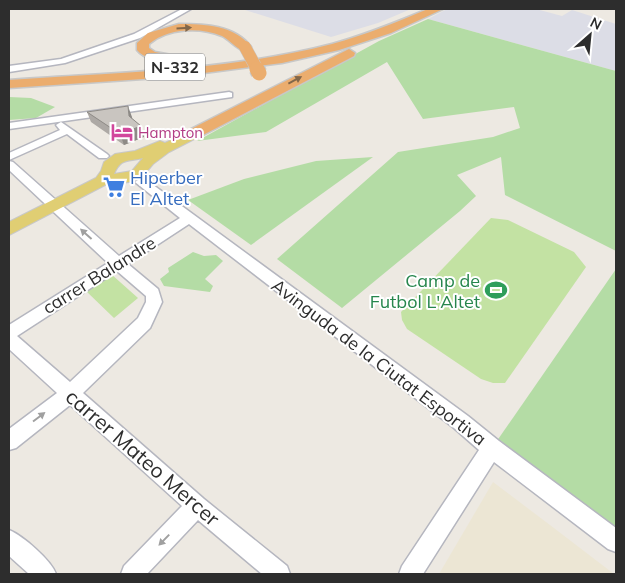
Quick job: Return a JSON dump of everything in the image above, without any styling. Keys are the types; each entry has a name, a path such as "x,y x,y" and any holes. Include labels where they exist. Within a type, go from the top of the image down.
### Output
{"highway":[{"name":"N-332","path":"9,80 224,63 287,54 372,32 428,9"},
{"name":"N-332","path":"9,84 187,71 253,64 344,45 408,22 437,9"},
{"path":"199,128 408,22"},
{"path":"172,59 147,53 143,50 143,43 151,36 167,30 197,28 218,31 230,34 239,40 259,73 262,82 256,94 199,128"},
{"path":"128,62 280,51 339,42"},
{"path":"9,70 109,64"}],"main road":[{"path":"9,229 122,169 164,150 199,128"}],"street":[{"path":"9,70 62,61 137,36 187,9"},
{"path":"9,126 229,95"},
{"path":"9,158 66,129 66,122 75,116"},
{"name":"Avinguda de la Ciutat Esportiva","path":"54,119 461,422 492,448 616,541"},
{"path":"9,164 117,263 153,293 154,302 144,323 70,394 9,441"},
{"name":"carrer Balandre","path":"9,333 189,218"},
{"name":"carrer Mateo Mercer","path":"9,339 197,506 279,574"},
{"path":"410,574 492,448"},
{"path":"132,574 197,506"},
{"path":"9,540 45,574"}],"shaded area":[{"path":"242,9 411,9 378,23 331,37"},
{"path":"447,9 536,9 562,16 572,10 616,24 616,71 428,19"},
{"path":"493,482 550,525 614,574 439,574"}],"green space":[{"path":"428,19 616,71 616,251 505,195 501,157 457,175 476,196 342,308 277,259 398,152 493,137 520,128 514,107 423,119 387,62 266,132 197,141 379,41"},
{"path":"9,97 31,98 55,107 36,118 9,120"},
{"path":"373,157 251,245 188,200 244,179 316,161"},
{"name":"Camp de Futbol L'Altet","path":"491,218 508,220 574,252 586,267 505,383 493,383 481,379 407,329 402,320 401,312"},
{"path":"193,252 204,256 216,255 223,261 205,279 213,286 210,292 164,286 160,279 169,272 168,268"},
{"path":"616,269 616,541 492,448"},
{"path":"111,274 138,298 114,318 86,291"}],"building":[{"path":"128,106 129,116 141,126 120,134 87,112"}],"place":[{"name":"Hampton","path":"122,132"},
{"name":"Hiperber El Altet","path":"114,187"},
{"name":"Camp de Futbol L'Altet","path":"496,290"}]}
